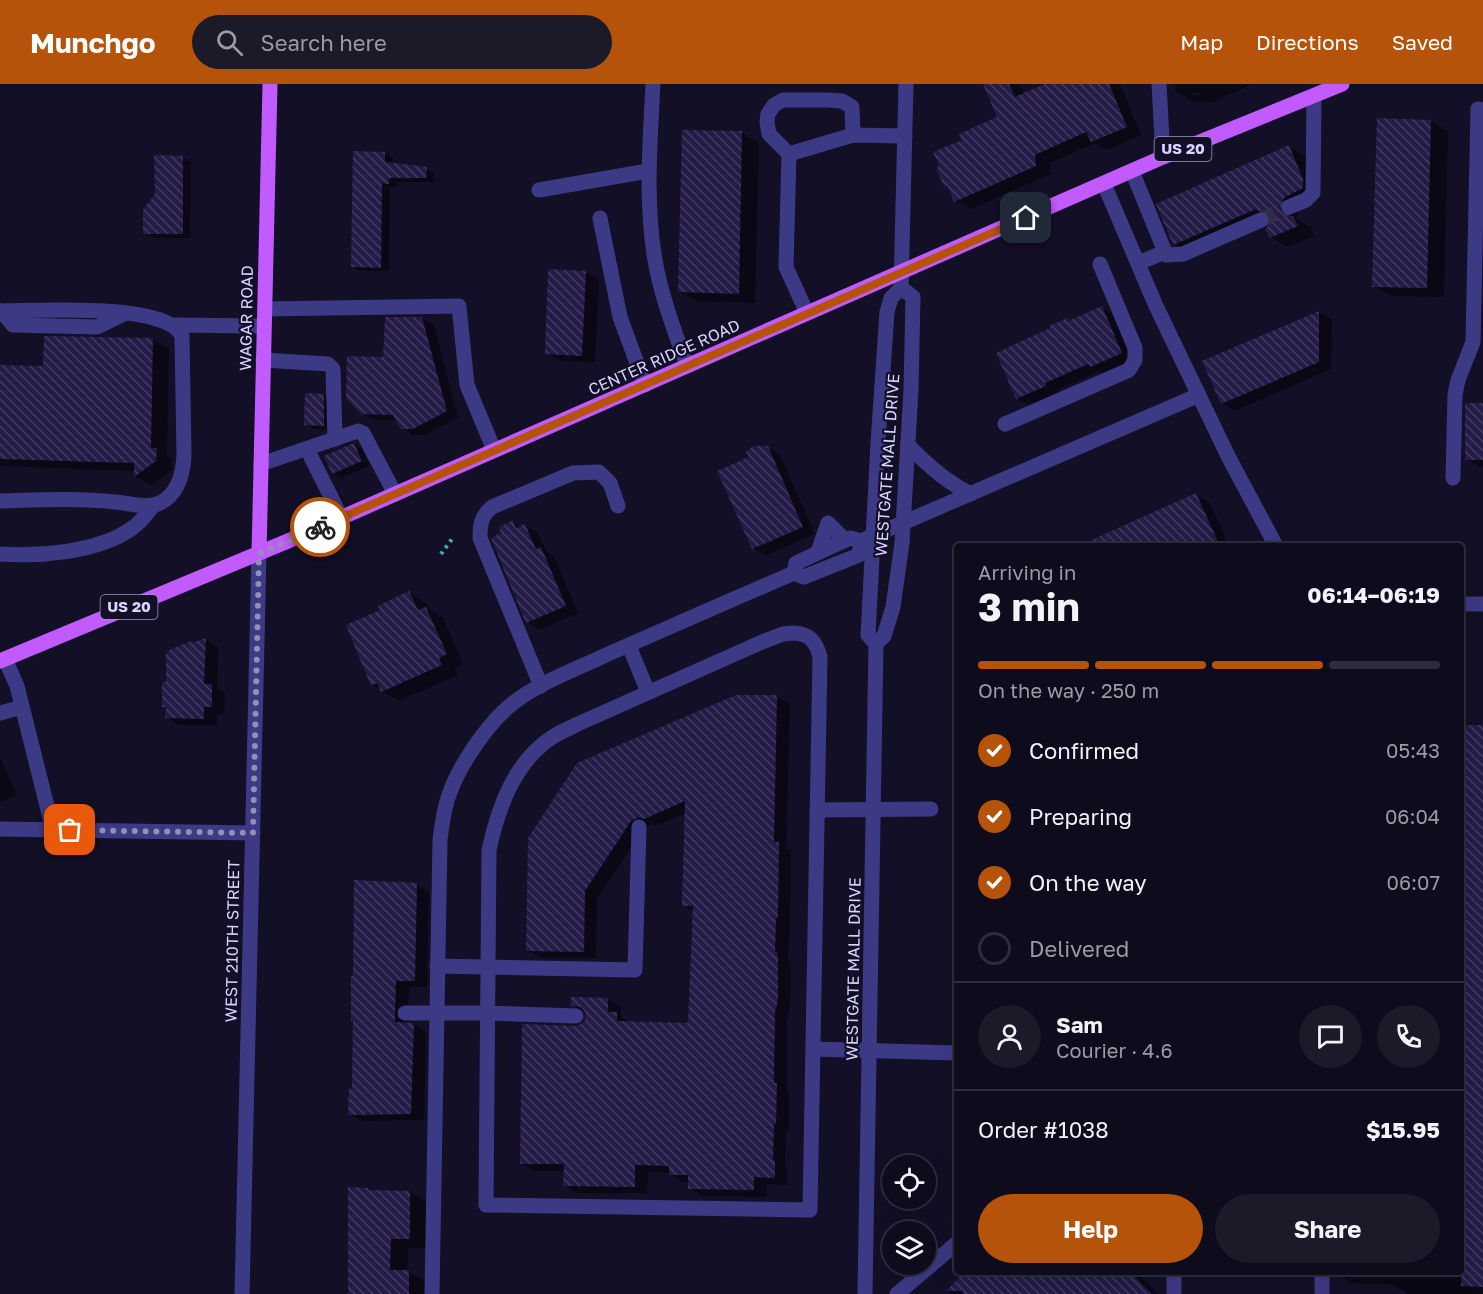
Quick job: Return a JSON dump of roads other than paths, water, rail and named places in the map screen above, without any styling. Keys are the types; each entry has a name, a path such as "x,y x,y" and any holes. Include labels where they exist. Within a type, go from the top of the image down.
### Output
{"main road":[{"name":"WAGAR ROAD","path":"259,554 270,84"},
{"name":"CENTER RIDGE ROAD","path":"2,660 259,554 1162,157 1342,84"}],"street":[{"path":"654,84 648,171 655,260 667,309 687,366"},
{"name":"WESTGATE MALL DRIVE","path":"865,1294 876,644 868,635 866,539 887,312 891,298 901,288 906,84"},
{"path":"1159,84 1162,157"},
{"path":"1289,207 1306,200 1313,193 1314,96"},
{"path":"807,314 786,267 789,154 769,134 768,114 774,105 783,100 842,101 852,107 853,135"},
{"path":"1453,478 1455,395 1458,380 1478,342 1478,110 1483,110"},
{"path":"789,154 853,135 905,136"},
{"path":"539,190 648,171"},
{"path":"1132,171 1165,252 1173,256 1183,254 1261,220"},
{"path":"1104,184 1156,306 1228,456 1274,543"},
{"path":"600,218 620,317 645,384"},
{"path":"1138,263 1165,252"},
{"path":"1005,424 1102,384 1129,370 1135,360 1135,348 1100,264"},
{"name":"WESTGATE MALL DRIVE","path":"876,644 884,636 893,607 903,524 913,297 901,288"},
{"path":"265,309 459,306 467,385 494,450"},
{"path":"5,311 114,311 151,316 175,325 264,326"},
{"path":"0,554 62,551 105,543 130,530 144,518 153,506 169,496 183,472 182,336 175,325"},
{"path":"263,360 328,364 333,369 335,439"},
{"path":"794,573 796,563 850,537 866,539 903,524 1199,395"},
{"path":"261,464 358,431 363,433 395,494"},
{"path":"908,445 927,465 953,486 971,494"},
{"path":"307,449 341,518"},
{"path":"541,686 480,538 480,522 492,507 573,472 599,472 610,483 618,506"},
{"path":"0,501 114,501 153,506"},
{"path":"818,552 828,523 845,540"},
{"path":"432,1294 440,840 444,813 451,790 472,751 499,717 520,698 541,686 794,573 804,577 859,555 866,539"},
{"name":"WEST 210TH STREET","path":"242,1294 259,554"},
{"path":"1464,604 1483,604"},
{"path":"799,633 810,638 818,647 820,657 810,1210 486,1204 489,850 498,816 517,773 530,756 550,738 648,692 783,634 799,633"},
{"path":"628,646 648,692"},
{"path":"2,660 17,686 53,830"},
{"path":"0,713 22,707"},
{"path":"817,810 931,809"},
{"path":"437,966 635,970 639,827"},
{"path":"0,829 253,833"},
{"path":"405,1014 488,1013 576,1016"},
{"path":"813,1049 954,1053"},
{"path":"897,1294 954,1246"},
{"path":"1174,1275 1174,1294"},
{"path":"1322,1275 1322,1294"}],"tunnel":[{"path":"1261,220 1289,207"}]}
